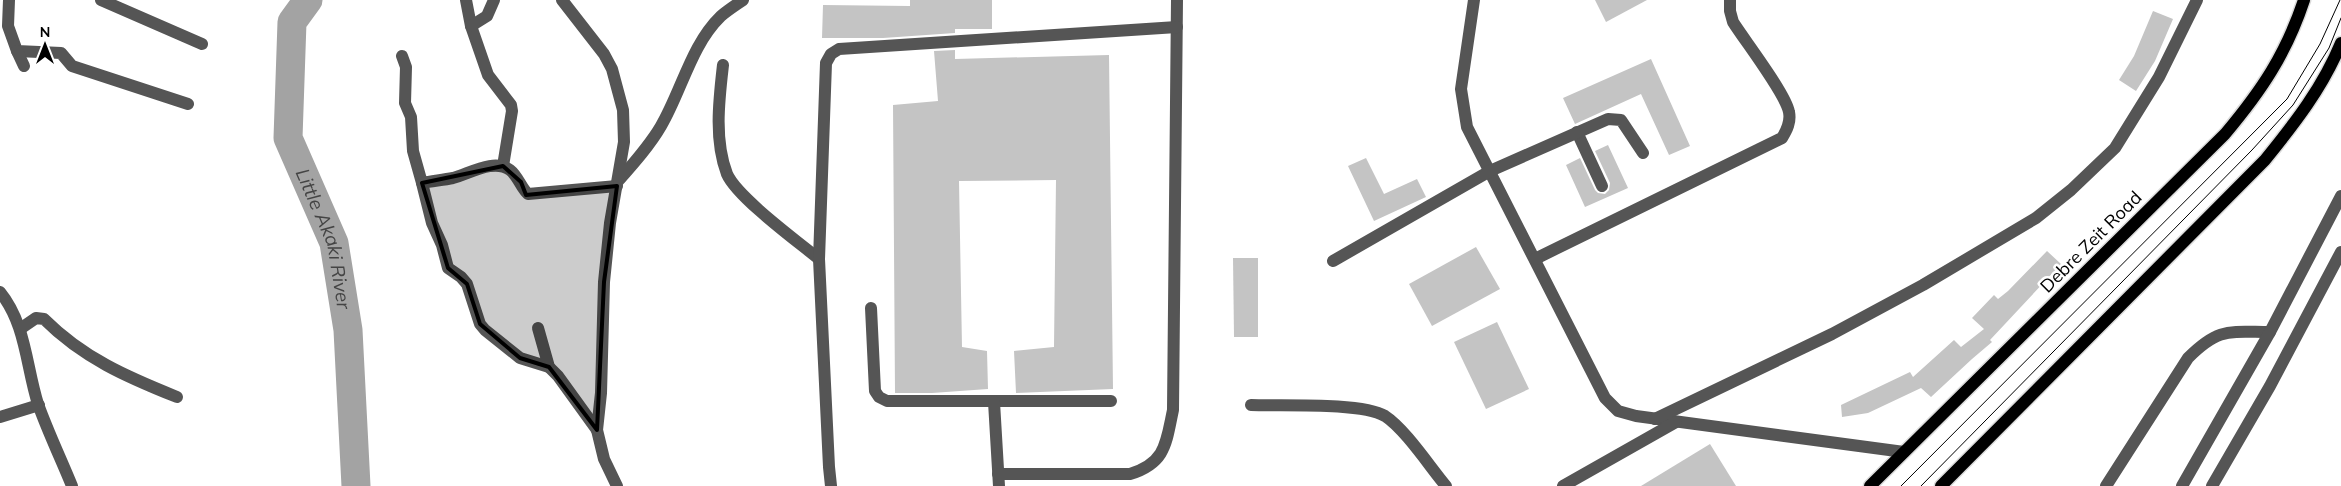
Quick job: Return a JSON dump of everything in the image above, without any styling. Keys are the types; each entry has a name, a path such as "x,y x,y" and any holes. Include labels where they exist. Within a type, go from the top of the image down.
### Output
{"main road":[{"name":"Debre Zeit Road","path":"1870,486 2225,134 2248,106 2272,71 2292,35 2304,0"},
{"path":"1941,486 2265,160 2302,114 2320,86 2341,42"}],"street":[{"path":"9,0 8,26 24,66"},
{"path":"101,0 202,44"},
{"path":"466,0 471,26 488,74 511,105 512,111 503,166"},
{"path":"471,26 487,16 494,0"},
{"path":"562,0 604,54 612,69 623,110 624,142 610,223 604,282 601,393 597,430 604,459 617,486"},
{"path":"422,183 450,179 484,168 503,166 511,170 528,194 618,183 661,126 690,62 712,26 723,14 743,0"},
{"path":"994,402 998,480 1130,474 1147,468 1159,458 1162,452 1173,410 1177,0"},
{"path":"1474,0 1461,89 1467,127 1605,398 1618,411 1655,419 1904,452"},
{"path":"1535,259 1782,138 1789,126 1789,112 1782,96 1733,22 1730,0"},
{"path":"1655,419 1832,334 1931,280 2036,218 2071,190 2115,148 2159,77 2196,0"},
{"path":"831,486 828,467 819,259 826,64 831,54 839,50 1177,27"},
{"path":"17,50 61,53 72,66 188,104"},
{"path":"402,56 406,67 405,103 411,117 413,151 432,223 442,244 448,268 462,277 467,284 480,324 520,358 549,366"},
{"path":"723,65 718,133 727,174 740,193 819,259"},
{"path":"1333,261 1490,171 1608,118 1621,120 1643,152"},
{"path":"1577,132 1602,186"},
{"path":"2182,486 2270,332 2341,196"},
{"path":"2212,486 2270,386 2341,252"},
{"path":"0,292 10,305 20,329 39,405 72,486"},
{"path":"872,308 875,391 879,397 887,401 1111,401"},
{"path":"20,329 36,318 44,319 64,339 88,355 129,377 177,397"},
{"path":"538,328 549,366 597,430"},
{"path":"2106,486 2188,358 2204,342 2224,332 2270,332"},
{"path":"0,418 39,405"},
{"path":"1251,405 1360,408 1385,416 1398,428 1446,486"},
{"path":"1563,486 1676,422"}],"highlighted area":[{"path":"503,166 521,182 526,195 617,186 604,282 597,430 549,367 520,358 480,324 467,284 448,268 422,183"}],"building":[{"path":"910,0 992,0 992,29 955,29 955,33 883,38 822,38 823,5 910,6"},
{"path":"1595,0 1647,0 1606,22"},
{"path":"2153,11 2173,19 2155,61 2136,91 2119,80 2134,56"},
{"path":"955,50 955,59 1109,55 1113,389 1016,393 1014,351 1054,347 1056,180 959,181 962,347 987,351 988,389 932,393 895,393 893,105 938,101 934,51"},
{"path":"1651,59 1690,146 1669,155 1641,94 1575,124 1563,98"},
{"path":"1608,145 1628,188 1585,207 1566,165 1580,158 1595,190 1598,193 1605,194 1609,190 1610,183 1595,151"},
{"path":"1366,158 1384,194 1417,179 1426,197 1374,221 1348,166"},
{"path":"1476,247 1500,289 1432,326 1409,284"},
{"path":"2047,251 2061,264 1990,340 1992,342 1931,397 1921,388 1868,413 1842,417 1841,405 1910,372 1913,377 1954,340 1961,347 1984,329 1972,318 1994,295 1998,299 2008,291"},
{"path":"1233,258 1258,258 1258,337 1234,337"},
{"path":"1497,322 1529,389 1486,409 1454,342"},
{"path":"1710,444 1736,486 1641,486"}],"waterway":[{"name":"Little Akaki River","path":"308,0 292,22 288,138 334,243 348,330 356,486"}],"tram line":[{"path":"1901,486 2287,99 2320,44 2340,0"},
{"path":"1921,486 2252,150 2293,105 2329,48 2341,18"}]}
